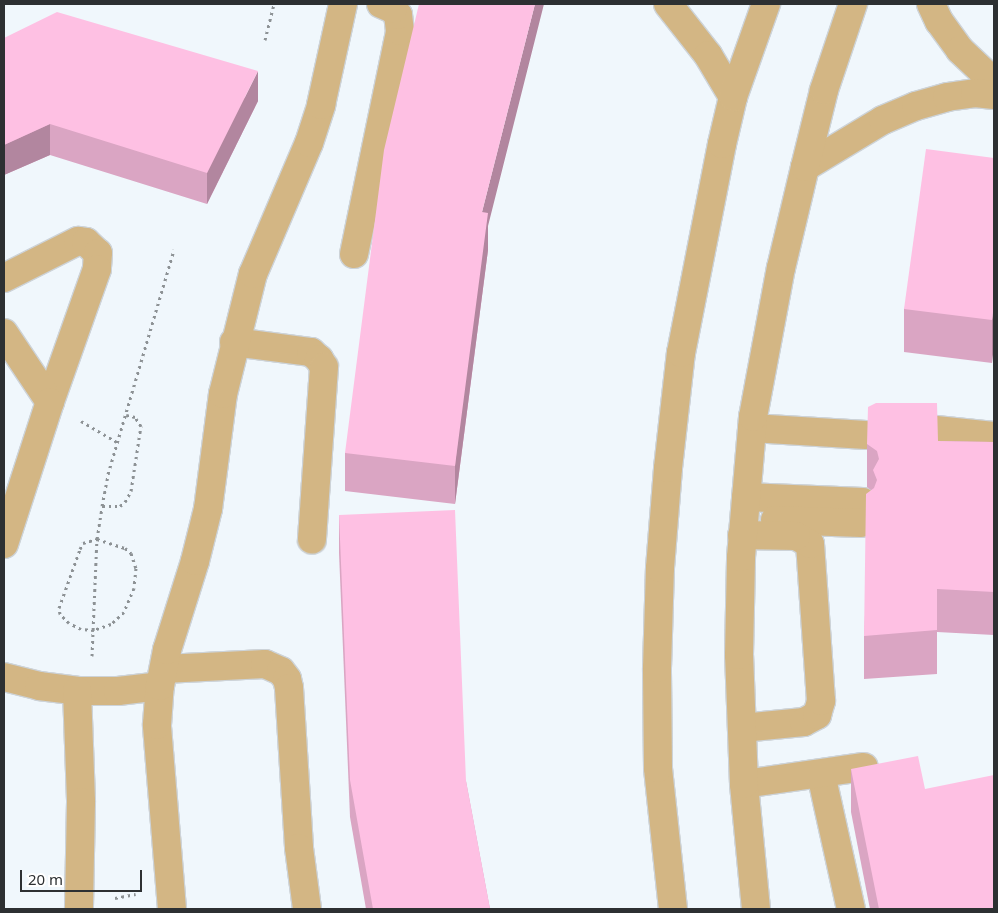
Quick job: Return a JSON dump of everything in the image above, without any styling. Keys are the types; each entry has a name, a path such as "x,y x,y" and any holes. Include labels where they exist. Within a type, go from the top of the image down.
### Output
{"street":[{"path":"172,909 157,724 167,650 195,561 208,509 223,394 234,342 253,274 294,181 314,128 331,66 343,4"},
{"path":"354,254 400,31 398,15 393,9 381,4"},
{"path":"668,4 708,55 733,97"},
{"path":"672,909 658,768 657,668 660,568 668,468 681,353 700,247 733,97 766,4"},
{"path":"756,909 744,777 739,654 744,517 753,423 781,268 805,167 824,90 853,4"},
{"path":"930,4 939,21 960,50 994,82"},
{"path":"805,167 883,120 916,106 947,97 975,93 994,95"},
{"path":"4,278 78,241 86,242 98,253 97,269 50,402 4,544"},
{"path":"4,333 50,402"},
{"path":"234,342 311,352 319,358 324,367 312,540"},
{"path":"753,423 866,429"},
{"path":"917,428 994,436"},
{"path":"744,517 862,513"},
{"path":"742,728 804,722 816,715 821,701 810,544 796,536 744,517"},
{"path":"4,677 39,686 84,691 118,691 162,677 265,664 280,671 286,679 289,688 299,848 307,909"},
{"path":"79,909 84,691"},
{"path":"863,761 821,774 744,777 863,761"},
{"path":"821,774 851,909"}],"path":[{"path":"265,40 274,4"},
{"path":"84,691 94,630 97,539 108,474 174,250"},
{"path":"102,506 120,506 132,491 140,426 135,417 126,415"},
{"path":"97,539 125,548 131,554 136,568 134,588 124,612 111,624 94,630 81,629 69,623 60,614 60,608 83,543 97,539"},
{"path":"108,900 133,894 141,899"}],"building":[{"path":"419,4 535,4 482,212 488,213 455,466 345,453 384,150"},
{"path":"57,12 258,71 207,173 50,124 4,145 4,38"},
{"path":"926,149 994,158 994,303 992,320 904,309"},
{"path":"876,403 937,403 938,441 994,442 994,592 937,589 937,630 864,636 866,494 874,488 877,480 873,470 879,459 877,451 867,444 868,407"},
{"path":"455,510 466,781 490,909 373,909 350,780 339,515"},
{"path":"918,756 925,789 994,775 994,909 879,909 851,769"}]}
